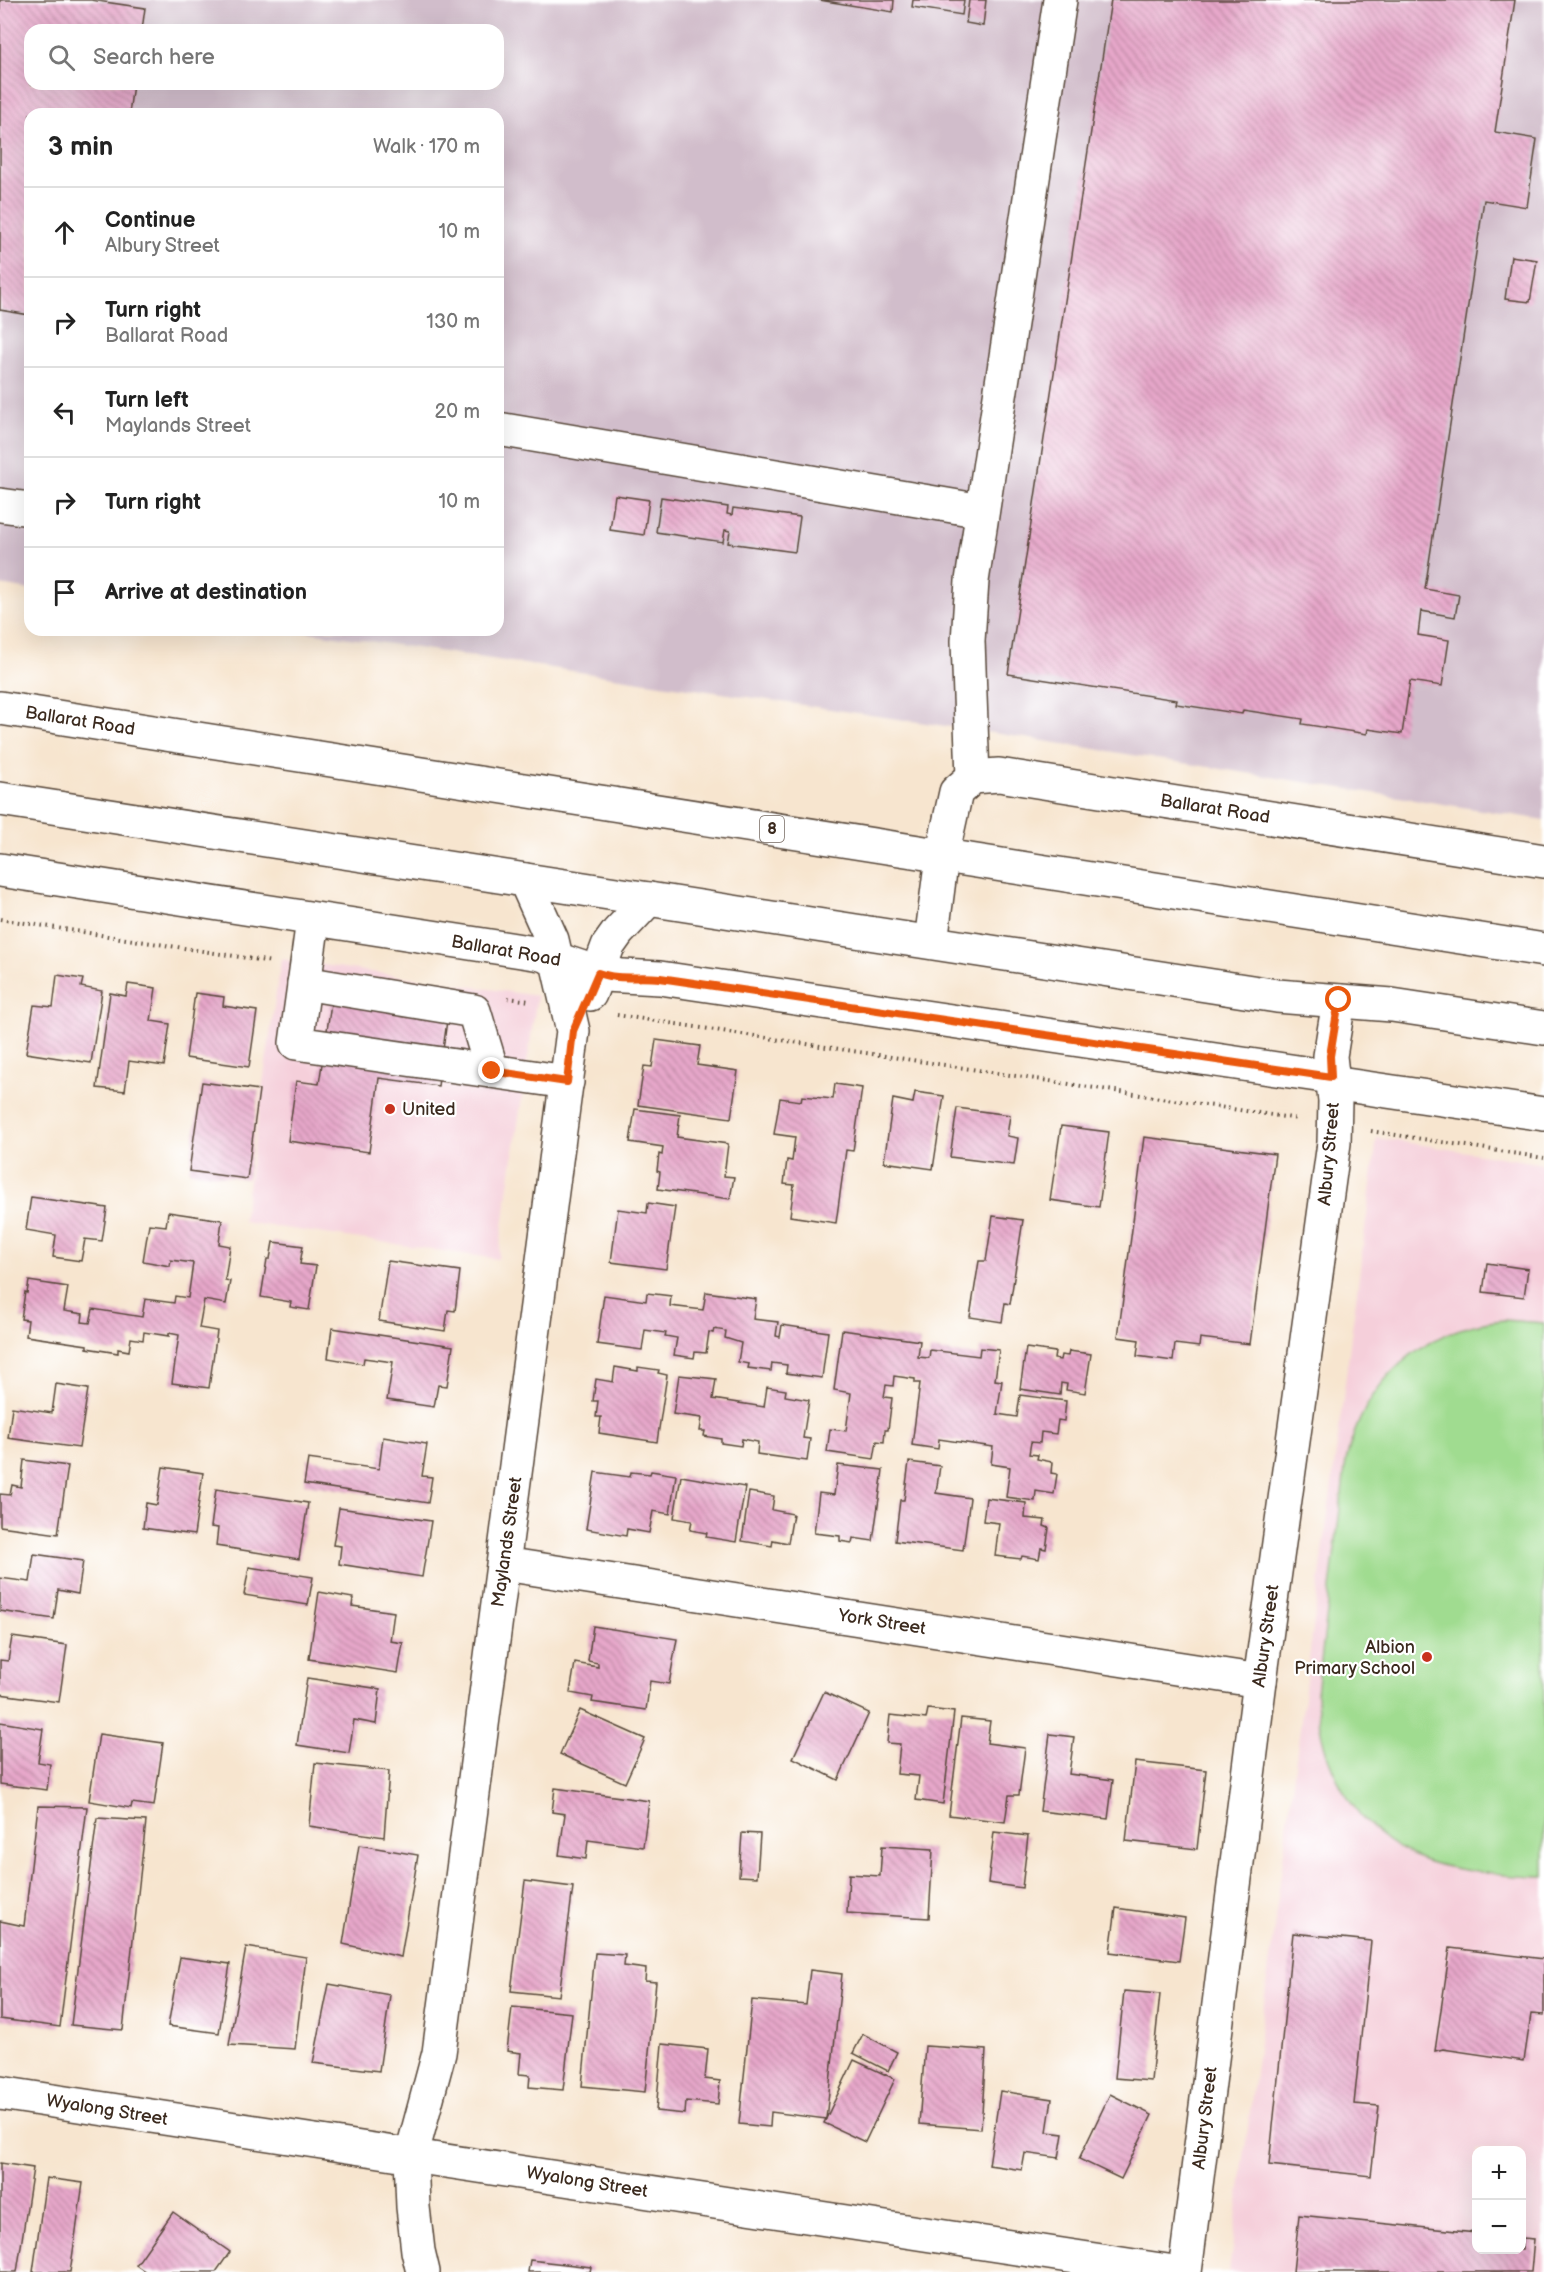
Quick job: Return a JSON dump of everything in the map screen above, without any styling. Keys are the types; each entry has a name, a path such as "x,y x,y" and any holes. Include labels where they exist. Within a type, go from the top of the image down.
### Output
{"main road":[{"path":"931,942 942,856 956,792 973,777 968,641 972,580 1060,0"},
{"path":"504,430 982,512"},
{"path":"0,505 24,508"},
{"name":"Ballarat Road","path":"0,708 1544,950"},
{"name":"Ballarat Road","path":"973,777 999,775 1544,861"},
{"path":"0,799 1277,996 1392,1005 1544,1028"},
{"name":"Ballarat Road","path":"0,870 541,954 598,973 618,977 672,979 1544,1114"},
{"name":"Maylands Street","path":"525,880 546,923 575,1016"},
{"name":"Maylands Street","path":"421,2262 425,2158 575,1016 598,973 608,946 649,899"},
{"path":"313,920 296,1043 567,1082"},
{"path":"305,975 474,1011 492,1071"},
{"name":"Albury Street","path":"1185,2272 1260,1681 1335,1125 1330,1056 1339,1000"},
{"name":"York Street","path":"504,1564 1260,1681"},
{"name":"Wyalong Street","path":"0,2093 1174,2272"}],"path":[{"path":"0,919 305,975"},
{"path":"504,997 575,1016 1335,1125 1544,1158"}],"shaded area":[{"path":"0,0 1544,0 1544,820 1000,734 336,636 504,636 504,108 24,108 24,589 0,585"},
{"name":"United","path":"281,959 537,996 498,1259 243,1222"},
{"name":"Albion Primary School","path":"1377,1138 1544,1164 1544,2272 1229,2272"}],"green space":[{"path":"1504,1320 1544,1323 1544,1877 1482,1873 1435,1864 1399,1848 1377,1832 1359,1814 1344,1793 1333,1769 1324,1745 1317,1693 1346,1461 1355,1432 1367,1406 1382,1383 1422,1347 1447,1334 1474,1325"}],"building":[{"path":"0,0 91,0 145,8 143,24 24,24 24,90 132,90 130,108 24,108 24,314 0,310"},
{"path":"819,0 894,0 893,12"},
{"path":"913,0 964,0 962,15 912,7"},
{"path":"969,0 986,0 983,26 966,23"},
{"path":"1111,0 1515,0 1495,132 1537,139 1527,207 1484,200 1425,589 1459,595 1455,617 1421,611 1418,635 1449,640 1442,686 1410,681 1402,734 1368,729 1367,734 1302,724 1303,719 1243,710 1242,714 1176,704 1177,700 1008,674"},
{"path":"1511,256 1537,260 1530,302 1505,299"},
{"path":"615,495 649,500 644,535 610,530"},
{"path":"661,497 728,507 727,514 732,515 733,508 800,517 795,552 728,543 730,531 725,530 723,542 656,532"},
{"path":"57,975 83,979 81,987 102,991 91,1063 26,1053 34,1005 53,1007"},
{"path":"128,984 156,988 151,1021 170,1024 164,1066 129,1061 125,1091 97,1088 110,993 126,996"},
{"path":"333,990 449,1006 438,1086 379,1078 369,1152 288,1141 296,1081 319,1084"},
{"path":"195,993 224,997 223,1006 257,1011 249,1067 186,1058"},
{"path":"656,1040 700,1046 697,1065 738,1071 731,1118 638,1105 644,1066 652,1067"},
{"path":"202,1082 259,1090 247,1179 189,1171"},
{"path":"835,1084 862,1088 853,1151 846,1150 836,1223 790,1216 794,1185 784,1184 787,1160 792,1161 795,1137 774,1134 780,1098 801,1101 802,1096 833,1099"},
{"path":"915,1092 944,1096 933,1169 884,1162 893,1099 913,1103"},
{"path":"957,1108 1010,1115 1007,1136 1018,1138 1014,1165 950,1157"},
{"path":"635,1109 680,1115 677,1137 728,1144 724,1176 734,1177 730,1199 658,1189 659,1154 662,1155 663,1147 630,1142"},
{"path":"1061,1126 1109,1132 1099,1207 1050,1200"},
{"path":"1144,1137 1275,1154 1250,1344 1200,1338 1199,1347 1175,1344 1173,1361 1137,1356 1139,1340 1118,1337"},
{"path":"31,1197 107,1208 102,1241 85,1239 81,1261 53,1257 56,1235 26,1230"},
{"path":"648,1203 675,1207 666,1269 611,1262 618,1209 647,1213"},
{"path":"168,1212 222,1220 219,1244 230,1246 225,1280 230,1281 226,1304 204,1300 199,1328 217,1331 209,1388 172,1383 179,1335 169,1333 169,1336 144,1332 143,1340 131,1338 129,1351 118,1349 118,1353 87,1348 87,1345 26,1336 28,1320 21,1319 29,1281 68,1287 64,1311 83,1314 82,1322 90,1323 93,1309 142,1317 145,1299 174,1303 175,1296 188,1298 193,1263 171,1260 170,1266 143,1261 149,1224 166,1226"},
{"path":"993,1216 1023,1220 1010,1304 1005,1303 1002,1322 970,1317 979,1261 986,1261"},
{"path":"273,1242 303,1246 300,1264 316,1266 309,1310 290,1307 291,1302 261,1297 267,1259 270,1259"},
{"path":"388,1261 460,1271 455,1311 448,1310 445,1331 379,1321"},
{"path":"1487,1263 1528,1269 1524,1297 1483,1292"},
{"path":"706,1292 756,1299 753,1319 778,1322 776,1336 780,1337 782,1325 828,1332 822,1378 786,1373 787,1365 772,1363 771,1371 748,1368 749,1364 738,1362 741,1343 725,1338 726,1331 714,1329 713,1333 709,1332 706,1353 695,1352 694,1358 674,1355 677,1338 665,1336 666,1333 645,1330 642,1350 597,1344 604,1295 646,1301 647,1293 671,1296 670,1306 703,1310"},
{"path":"332,1328 453,1346 447,1386 438,1385 434,1407 387,1400 393,1362 364,1358 363,1364 328,1358"},
{"path":"842,1330 920,1341 918,1357 929,1358 930,1350 979,1356 980,1348 999,1350 995,1380 1002,1381 997,1414 1017,1417 1020,1395 1066,1401 1064,1421 1058,1420 1056,1434 1041,1432 1040,1443 1031,1442 1029,1454 1038,1455 1037,1459 1052,1462 1051,1473 1057,1474 1054,1494 1036,1491 1035,1501 1006,1497 1010,1467 991,1464 993,1447 939,1439 938,1449 912,1445 920,1383 915,1383 915,1379 894,1376 893,1386 886,1385 884,1397 892,1398 888,1430 885,1430 884,1442 877,1441 874,1459 827,1452 830,1429 846,1431 851,1393 834,1390"},
{"path":"1026,1348 1055,1352 1054,1359 1060,1360 1061,1355 1068,1356 1069,1351 1091,1354 1085,1393 1066,1390 1067,1384 1061,1383 1060,1395 1020,1389"},
{"path":"615,1367 638,1371 638,1367 659,1370 658,1373 667,1375 657,1442 599,1433 601,1417 596,1417 598,1401 593,1401 596,1379 613,1382"},
{"path":"679,1375 716,1379 713,1399 764,1407 767,1387 786,1390 785,1396 809,1400 803,1438 810,1439 807,1461 757,1454 758,1442 742,1439 741,1446 721,1443 721,1439 704,1436 705,1431 700,1431 702,1418 673,1414"},
{"path":"56,1384 88,1389 79,1448 8,1438 12,1407 52,1413"},
{"path":"383,1437 427,1444 422,1476 432,1477 428,1503 304,1484 308,1459 379,1469"},
{"path":"24,1460 68,1466 58,1534 0,1526 0,1494 10,1495 12,1485 21,1487"},
{"path":"909,1462 940,1466 936,1493 970,1498 963,1550 895,1541 900,1500 904,1500"},
{"path":"838,1465 883,1470 873,1541 853,1538 852,1543 840,1541 840,1536 814,1533 819,1493 834,1495"},
{"path":"163,1467 203,1473 194,1535 143,1528 146,1503 157,1505"},
{"path":"651,1471 676,1475 670,1514 653,1511 649,1533 627,1529 626,1536 586,1529 595,1472 630,1477 631,1472 650,1474"},
{"path":"681,1476 745,1487 736,1542 706,1537 707,1533 690,1530 692,1521 674,1518"},
{"path":"216,1489 308,1503 299,1559 216,1546 218,1528 211,1527"},
{"path":"749,1492 774,1496 772,1510 793,1514 788,1543 773,1540 772,1546 742,1541"},
{"path":"986,1498 1026,1503 1025,1518 1045,1520 1044,1526 1049,1528 1046,1549 1041,1548 1039,1559 1022,1556 1021,1559 995,1556 999,1523 983,1521"},
{"path":"339,1508 431,1521 422,1577 339,1564 341,1546 333,1545"},
{"path":"34,1554 83,1561 78,1594 58,1590 54,1619 0,1611 0,1578 30,1582"},
{"path":"249,1567 313,1577 308,1605 244,1595"},
{"path":"319,1592 353,1598 352,1606 394,1612 390,1641 403,1643 398,1673 309,1659"},
{"path":"593,1626 677,1639 669,1684 650,1681 646,1710 592,1702 593,1697 570,1693 575,1663 598,1667 598,1663 588,1661"},
{"path":"12,1637 67,1645 59,1702 0,1694 0,1660 8,1661"},
{"path":"307,1678 380,1689 376,1724 354,1720 349,1753 297,1745"},
{"path":"824,1692 869,1713 838,1780 793,1758"},
{"path":"928,1709 954,1712 943,1804 916,1800 919,1776 897,1774 900,1744 887,1743 890,1715 926,1719"},
{"path":"580,1710 645,1739 625,1783 560,1754"},
{"path":"961,1718 990,1721 987,1743 1025,1748 1019,1795 1009,1795 1005,1822 949,1815"},
{"path":"0,1722 43,1729 38,1762 50,1764 47,1790 0,1784"},
{"path":"99,1734 163,1743 154,1806 132,1803 131,1808 89,1801"},
{"path":"1050,1734 1074,1737 1069,1774 1113,1780 1108,1819 1040,1811"},
{"path":"1135,1762 1206,1770 1197,1849 1126,1841"},
{"path":"315,1763 389,1771 384,1837 309,1826"},
{"path":"555,1788 649,1801 643,1847 588,1840 586,1859 559,1855 565,1814 552,1812"},
{"path":"38,1806 87,1807 60,2027 0,2019 0,1921 24,1926"},
{"path":"97,1818 146,1821 123,2030 71,2025"},
{"path":"994,1832 1028,1836 1022,1888 988,1883"},
{"path":"742,1833 760,1834 757,1877 739,1876"},
{"path":"359,1845 418,1855 401,1957 343,1944"},
{"path":"882,1846 933,1849 929,1918 847,1913 849,1874 880,1876"},
{"path":"525,1881 573,1887 559,1996 511,1991"},
{"path":"1116,1908 1185,1918 1179,1961 1110,1952"},
{"path":"1293,1933 1371,1941 1354,2104 1379,2106 1371,2176 1269,2165"},
{"path":"246,1947 306,1957 295,2049 229,2045"},
{"path":"1450,1948 1544,1959 1544,2015 1531,2014 1524,2061 1443,2049 1435,2051"},
{"path":"595,1953 625,1955 624,1966 646,1969 645,1981 656,1982 645,2092 582,2086"},
{"path":"180,1957 230,1964 219,2033 168,2026"},
{"path":"810,1970 842,1974 826,2119 771,2112 770,2127 739,2124 752,2000 806,2005"},
{"path":"329,1984 390,1995 379,2071 313,2063"},
{"path":"1124,1991 1160,1994 1151,2081 1115,2078"},
{"path":"512,2007 572,2013 563,2090 529,2087 530,2075 519,2074 521,2053 507,2051"},
{"path":"863,2034 897,2052 888,2071 853,2053"},
{"path":"662,2044 708,2049 705,2079 720,2081 718,2104 686,2101 685,2114 656,2111"},
{"path":"925,2046 986,2050 981,2129 919,2124"},
{"path":"854,2060 895,2079 865,2142 824,2123"},
{"path":"1000,2091 1052,2099 1047,2132 1063,2134 1059,2158 1025,2153 1022,2170 989,2165"},
{"path":"1110,2094 1152,2115 1121,2179 1079,2159"},
{"path":"0,2163 33,2168 17,2272 0,2272"},
{"path":"46,2178 83,2183 70,2272 33,2272"},
{"path":"173,2212 230,2252 216,2272 146,2272 136,2265"},
{"path":"1299,2215 1472,2233 1472,2254 1526,2254 1526,2238 1534,2239 1531,2272 1293,2272"},
{"path":"530,2260 591,2267 590,2272 528,2272"}],"place":[{"name":"United","path":"390,1109"},
{"name":"Albion Primary School","path":"1427,1657"}],"route":[{"path":"492,1071 567,1082 573,1031 598,973 618,977 660,978 1331,1077 1330,1056 1339,1000"}]}
